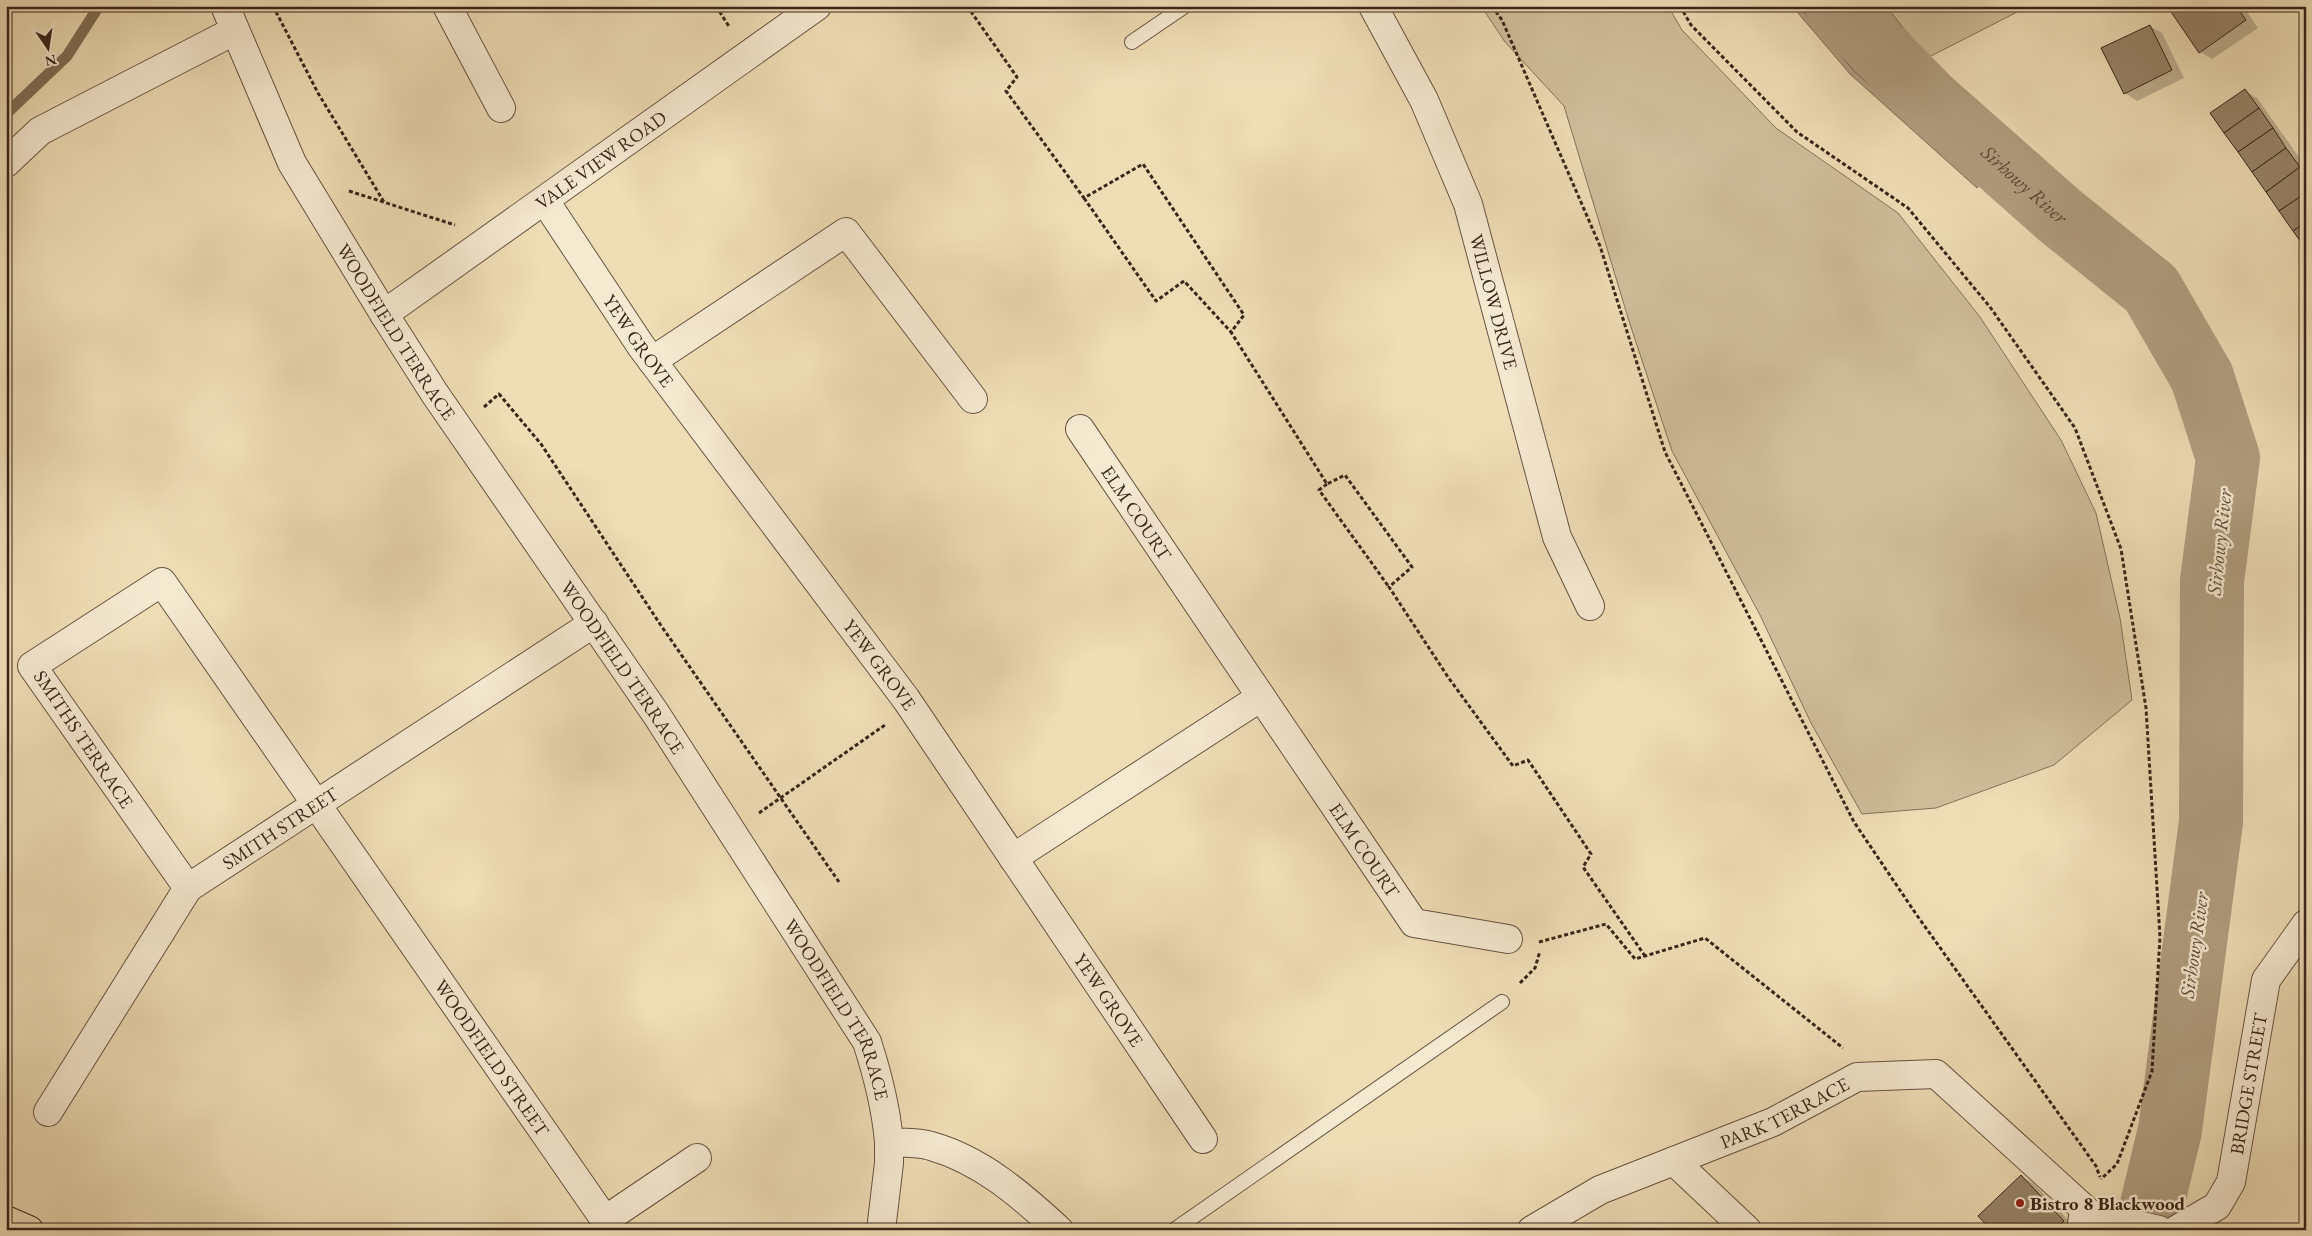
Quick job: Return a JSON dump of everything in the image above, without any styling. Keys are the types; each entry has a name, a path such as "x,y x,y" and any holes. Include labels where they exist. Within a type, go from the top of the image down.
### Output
{"main road":[{"path":"6,1220 29,1230"}],"street":[{"name":"WOODFIELD TERRACE","path":"225,6 234,31 292,163 384,314 458,427 594,623 732,832 867,1042 878,1075 886,1111 889,1142 889,1163 882,1230"},
{"path":"447,6 501,108"},
{"name":"VALE VIEW ROAD","path":"384,314 817,6"},
{"name":"WILLOW DRIVE","path":"1373,6 1424,100 1468,204 1557,537 1590,606"},
{"path":"6,164 40,131 234,31"},
{"name":"YEW GROVE","path":"545,201 652,361 911,707 1203,1139"},
{"path":"652,361 846,232 973,399"},
{"name":"ELM COURT","path":"1080,429 1414,923 1508,938"},
{"name":"SMITHS TERRACE","path":"188,888 32,666 162,582 317,804"},
{"name":"SMITH STREET","path":"48,1112 188,888 594,623"},
{"path":"1013,858 1261,697"},
{"name":"WOODFIELD STREET","path":"317,804 602,1225 697,1158"},
{"name":"BRIDGE STREET","path":"2176,1230 2217,1206 2231,1182 2266,980 2306,924"},
{"name":"PARK TERRACE","path":"1532,1230 1600,1190 1773,1122 1857,1076 1936,1074 2081,1216"},
{"path":"889,1142 930,1145 996,1176 1059,1230"},
{"path":"1674,1161 1747,1230"},
{"path":"2081,1216 2159,1230"}],"lane":[{"path":"1132,42 1185,6"},
{"path":"1174,1230 1502,1002"}],"path":[{"path":"273,6 318,93 384,202"},
{"path":"967,6 1017,77 1006,91 1156,301 1184,281 1231,332 1327,484"},
{"path":"1492,6 1502,20 1600,246 1665,452 1854,822 1916,914 2096,1166 2100,1180"},
{"path":"1680,6 1690,24 1797,132 1908,208 1990,307 2075,428 2121,549 2146,708 2160,937 2152,1071 2117,1164 2100,1180 2081,1216"},
{"path":"1084,198 1142,164 1244,315 1231,332"},
{"path":"347,191 494,237"},
{"path":"458,427 499,394 541,444 662,627 839,882"},
{"path":"1389,586 1412,567 1346,475 1327,484 1319,490 1389,586 1448,677 1513,766 1528,760 1591,854 1583,867 1645,956"},
{"path":"732,832 911,707"},
{"path":"1508,938 1543,943 1606,924 1635,958 1705,938 1876,1076"},
{"path":"1535,968 1543,943"}],"shaded area":[{"path":"1481,6 1668,6 1682,30 1776,128 1898,213 1980,317 2061,440 2096,513 2120,618 2132,700 2054,765 1936,808 1862,814 1811,723 1760,615 1672,451 1629,321 1564,106 1505,42"},
{"path":"1886,6 2029,6 1927,58"}],"water":[{"path":"1792,6 1886,6 1927,58 2013,137 1977,188 1850,74"}],"building":[{"path":"2167,6 2236,6 2246,20 2199,53"},
{"path":"2150,25 2172,70 2124,94 2101,48"},
{"path":"2245,89 2259,108 2224,133 2210,113"},
{"path":"2259,108 2273,128 2238,152 2224,133"},
{"path":"2273,128 2286,148 2252,172 2238,152"},
{"path":"2286,148 2300,167 2266,192 2252,172"},
{"path":"2300,167 2306,176 2306,193 2279,211 2266,192"},
{"path":"2306,193 2306,222 2293,231 2279,211"},
{"path":"2306,222 2306,249 2293,231"},
{"path":"2021,1175 2064,1221 2054,1230 1991,1230 1978,1216"}],"waterway":[{"path":"6,114 67,56 99,6"},
{"name":"Sirhowy River","path":"1837,6 1928,99 2059,215 2151,289 2202,377 2228,458 2212,581 2211,822 2170,1130 2146,1230"}],"place":[{"name":"Bistro 8 Blackwood","path":"2020,1203"}]}
